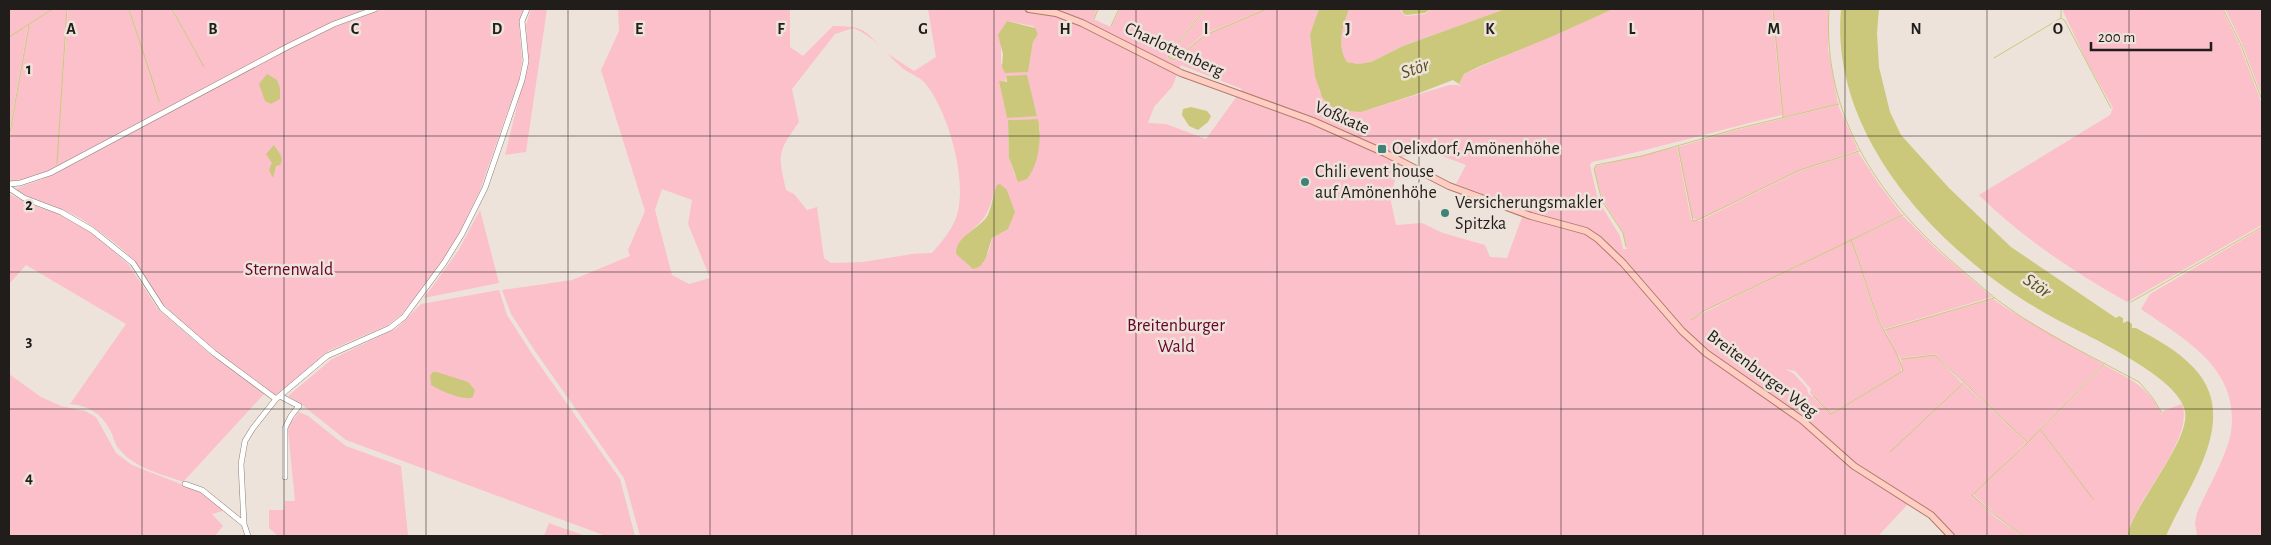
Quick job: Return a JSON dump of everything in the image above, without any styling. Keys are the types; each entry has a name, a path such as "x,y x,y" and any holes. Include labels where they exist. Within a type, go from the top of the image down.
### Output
{"main road":[{"name":"Charlottenberg","path":"1029,9 1056,13 1082,23 1181,73 1251,99"},
{"name":"Voßkate","path":"1251,99 1314,121 1385,153 1449,186 1531,216 1586,231"},
{"name":"Breitenburger Weg","path":"1586,231 1623,263 1682,331 1706,353 1802,420 1854,466 1937,520 1951,536"}],"street":[{"path":"9,186 50,173 289,46 334,24 375,9"},
{"path":"248,536 244,524 241,464 244,446 253,428 278,397 327,356 390,328 404,316 444,264 462,234 485,188 522,80 526,61 522,22 527,9"},
{"path":"9,186 24,198 62,212 92,230 132,264 162,308 214,353 278,397 299,406 285,428 285,477"},
{"path":"185,484 202,490 244,524"}],"green space":[{"path":"9,9 52,9 22,29 28,26 9,133"},
{"name":"Sternenwald","path":"53,9 67,9 57,164 68,9 129,9 158,102 130,9 172,9 204,68 173,9 367,9 333,22 335,27 382,9 524,9 519,22 522,62 519,79 480,190 459,234 440,266 401,315 388,325 328,351 277,396 206,342 166,307 157,297 136,263 114,242 81,219 17,191 17,188 43,179 41,174 9,183 9,142 29,25"},
{"path":"531,9 547,9 526,152 505,155 528,61 526,25"},
{"name":"Breitenburger Wald","path":"618,9 790,9 790,47 803,56 833,26 845,26 860,29 869,35 883,49 867,35 853,28 835,34 792,89 799,122 781,154 786,190 794,194 807,210 817,207 824,258 831,263 863,262 912,254 932,253 948,234 954,223 960,196 957,162 948,126 925,83 903,68 883,50 914,71 936,57 928,9 1097,9 1093,19 1111,27 1120,9 1204,9 1167,57 1174,61 1205,35 1268,9 1319,9 1310,34 1322,97 1361,112 1449,85 1462,87 1459,84 1464,74 1613,9 1772,9 1782,115 1592,162 1590,165 1598,200 1620,236 1623,249 1627,249 1623,232 1603,201 1594,169 1596,166 1677,147 1691,219 1699,221 1800,171 1858,152 1902,215 1704,311 1689,320 1851,240 1879,322 1897,352 1901,372 1831,413 1810,393 1811,389 1795,371 1785,369 1793,373 1807,388 1808,393 1831,414 1902,372 1901,359 1935,355 1962,383 1889,452 1963,383 2027,443 1972,494 1995,517 2023,536 1949,536 1931,517 1909,503 1878,536 640,536 624,478 535,351 511,314 502,290 572,280 630,256 628,250 645,211 601,70 619,31","holes":["1007,21 1033,26 1038,34 1033,42 1029,67 1001,64 1001,46","1181,65 1242,89 1206,139 1166,124 1148,123 1154,107 1172,87","1006,76 1027,79 1037,115 1007,118 1003,100","1038,119 1040,130 1031,174 1015,176 1009,158 1008,120","1429,151 1466,165 1456,184 1525,209 1507,258 1490,257 1485,245 1443,233 1422,223 1396,225 1390,197 1402,157","662,189 692,200 688,224 710,278 689,284 672,275 655,210","1007,190 1015,212 1004,231 992,238 983,264 969,266 963,259 967,234 987,212 994,192"]},
{"path":"1206,9 1266,9 1204,34 1174,59 1169,57"},
{"path":"1349,9 1402,9 1401,12 1406,16 1425,14 1431,9 1505,9 1403,46 1371,62 1358,64 1347,62 1342,49 1343,29"},
{"path":"1773,9 1828,9 1828,49 1838,104 1783,117"},
{"path":"2062,9 2222,9 2240,46 2262,104 2262,225 2127,302 2087,278 2031,240 1979,195 2110,115 2113,108 2087,62"},
{"path":"2225,9 2262,9 2262,96 2242,44"},
{"path":"1838,105 1858,150 1800,170 1698,220 1692,218 1678,147 1736,130"},
{"path":"9,194 32,205 60,213 91,232 129,265 158,309 211,355 265,393 183,482 142,467 134,462 118,448 105,422 96,413 90,409 70,404 126,324 26,265 9,284"},
{"path":"480,210 499,283 424,298 458,251"},
{"path":"1903,216 1937,250 1992,297 1884,329 1874,307 1852,240"},
{"path":"2262,228 2262,536 2197,536 2195,523 2197,513 2229,441 2232,410 2227,390 2218,373 2206,358 2175,332 2141,309 2150,294"},
{"path":"499,290 507,315 532,354 620,479 635,536 606,536 346,440 288,396 332,359 397,328 421,304","holes":["430,376 475,390 473,397 431,385"]},
{"path":"1993,299 2103,364 2027,442 1935,354 1900,358 1885,330"},
{"path":"2104,365 2145,391 2157,405 2162,415 2163,411 2182,404 2184,418 2180,434 2172,452 2141,504 2127,536 2025,536 1997,516 1973,494 2040,429 2094,500 2041,429"},
{"path":"9,374 41,397 61,406 85,411 96,417 116,453 132,465 201,492 226,510 212,514 223,526 215,536 9,536"},
{"path":"299,412 308,416 346,446 401,466 408,536 278,536 269,528 269,510 284,510 285,501 295,501 288,431 289,425"},
{"path":"549,523 554,525 586,536 544,536"}],"water":[{"name":"Stör","path":"1319,9 1349,9 1343,29 1342,49 1347,62 1358,64 1371,62 1403,46 1505,9 1613,9 1478,67 1464,74 1459,84 1453,80 1361,112 1339,110 1329,105 1322,97 1315,76 1310,34"},
{"path":"1403,9 1430,9 1425,13 1406,15 1402,12"},
{"name":"Stör","path":"1841,9 1879,9 1877,33 1879,67 1890,112 1901,135 1949,188 2011,247 2116,318 2119,316 2123,318 2123,323 2128,321 2132,324 2132,328 2136,328 2173,350 2193,367 2207,387 2213,408 2212,430 2206,452 2166,536 2127,536 2140,506 2180,438 2185,423 2185,411 2178,397 2165,383 2124,355 2045,313 2006,288 1968,259 1932,225 1900,187 1873,146 1853,102 1842,56"},
{"path":"1007,21 1035,28 1038,34 1033,42 1028,72 1005,73 1002,67 1003,54 998,35"},
{"path":"267,74 277,80 280,88 280,99 271,104 265,101 259,84"},
{"path":"1027,75 1037,116 1007,118 999,81 1007,82 1006,76"},
{"path":"1191,107 1207,111 1211,116 1208,122 1198,130 1189,126 1182,115 1183,109"},
{"path":"1038,119 1040,134 1037,159 1027,179 1018,182 1009,158 1008,120"},
{"path":"274,145 282,159 280,165 276,166 273,178 269,170 272,163 266,154"},
{"path":"1000,184 1007,190 1015,212 1008,229 992,238 982,265 973,269 956,254 957,247 964,237 988,215 997,185"},
{"path":"433,372 468,382 475,390 473,397 458,397 431,385 430,376"}],"waterway":[{"path":"9,37 53,9"},
{"path":"57,164 67,9"},
{"path":"129,9 159,101"},
{"path":"172,9 204,67"},
{"path":"1094,19 1098,9"},
{"path":"1111,26 1119,9"},
{"path":"1205,9 1168,57 1174,60 1205,35 1267,9"},
{"path":"1773,9 1783,117"},
{"path":"1829,9 1829,49 1836,87 1847,122 1863,156 1883,187 1907,217 1934,245 1996,299 2055,337 2139,382 2152,397 2162,413"},
{"path":"2061,9 2061,18 2065,21 2111,108"},
{"path":"2223,9 2241,45 2262,100"},
{"path":"1994,58 2061,18"},
{"path":"9,138 29,25"},
{"path":"1626,247 1623,233 1602,201 1594,169 1596,165 1642,156 1736,129 1839,104"},
{"path":"1678,147 1693,221 1800,170 1859,151"},
{"path":"1691,320 1704,311 1903,215"},
{"path":"2131,302 2262,227"},
{"path":"1813,396 1831,414 1903,371 1875,311 1851,239"},
{"path":"1885,330 1994,298"},
{"path":"1901,359 1935,355 2027,442"},
{"path":"2024,536 1996,516 1972,495 2027,443 2105,363"},
{"path":"1890,452 1963,383"},
{"path":"2041,430 2093,499"}],"place":[{"name":"Oelixdorf, Amönenhöhe","path":"1382,149"},
{"name":"Chili event house auf Amönenhöhe","path":"1305,182"},
{"name":"Versicherungsmakler Spitzka","path":"1445,213"}]}
